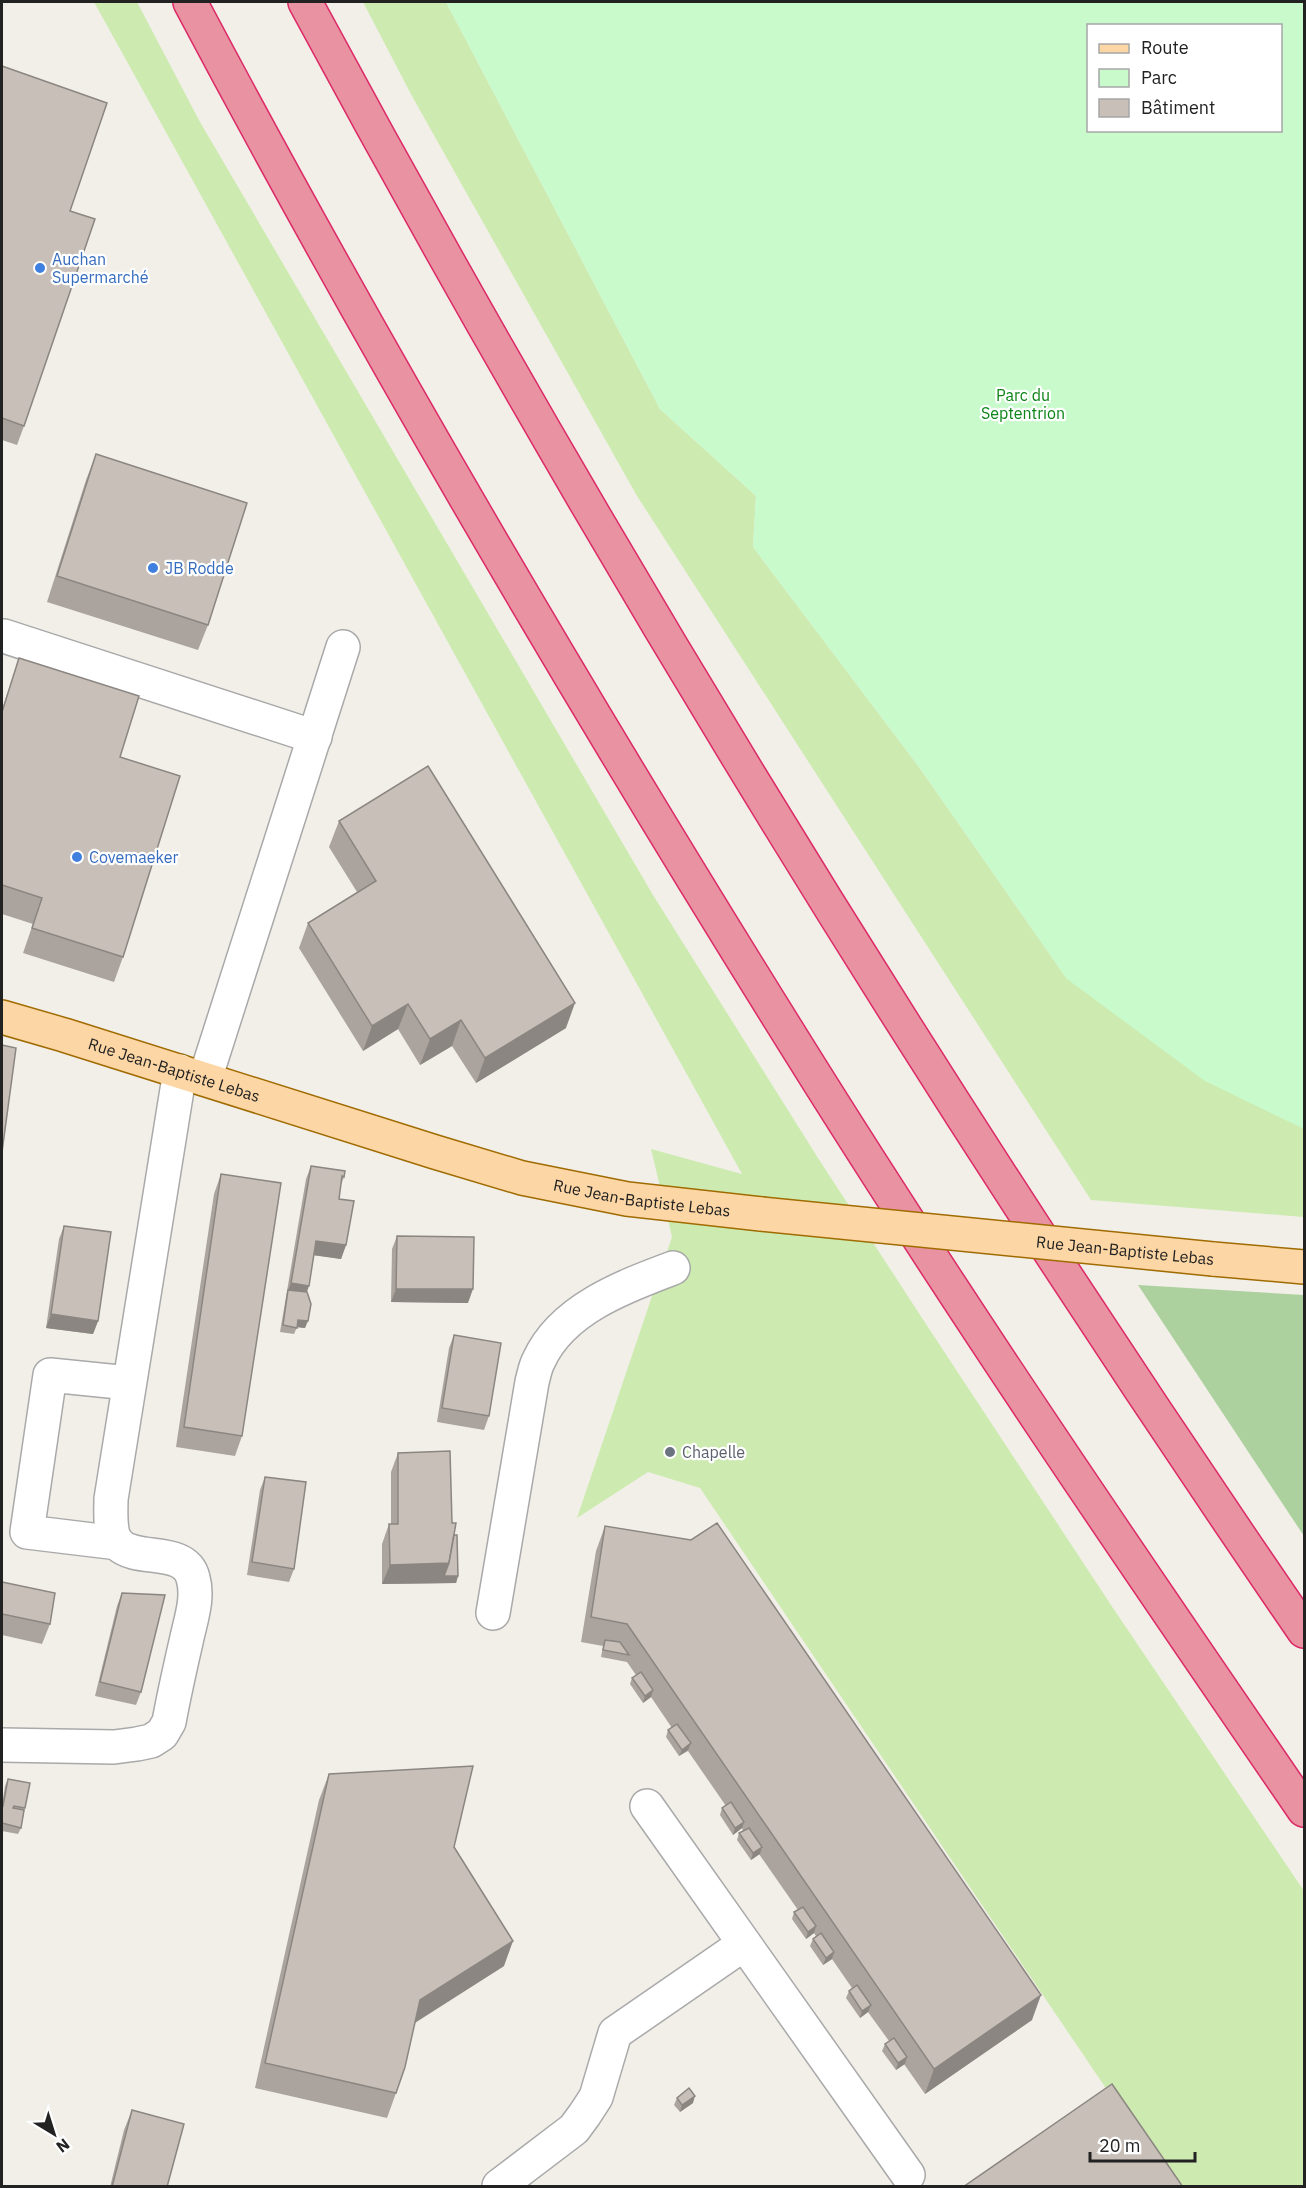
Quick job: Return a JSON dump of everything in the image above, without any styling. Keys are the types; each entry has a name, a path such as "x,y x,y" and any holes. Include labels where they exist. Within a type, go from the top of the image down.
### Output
{"highway":[{"path":"190,2 357,306 471,506 684,864 798,1048 980,1331 1305,1810"},
{"path":"305,2 497,351 762,799 916,1047 1084,1305 1305,1631"}],"main road":[{"name":"Rue Jean-Baptiste Lebas","path":"2,1017 466,1162 522,1178 636,1201 1305,1267"}],"street":[{"path":"4,636 315,737"},
{"path":"118,1543 112,1525 111,1499 129,1383 193,1075 315,737 344,648"},
{"path":"493,1613 532,1382 538,1360 560,1330 582,1312 625,1288 673,1268"},
{"path":"2,1745 114,1747 137,1744 151,1741 162,1734 169,1722 195,1599 193,1577 188,1568 178,1560 128,1550 118,1543 27,1532 50,1375 129,1383"},
{"path":"647,1806 908,2175"},
{"path":"499,2187 574,2129 596,2097 615,2032 744,1944"}],"green space":[{"path":"94,2 137,2 200,122 653,895 818,1158 924,1321 1113,1608 1304,1891 1304,2186 1172,2186 700,1488 648,1472 577,1518 672,1237 651,1149 742,1174"},
{"path":"363,2 446,2 660,409 756,496 753,547 919,767 1067,979 1304,1019 1304,1217 1091,1200 637,496 413,98"},
{"name":"Parc du Septentrion","path":"446,2 1304,2 1304,1129 1205,1081 1067,979 919,767 753,547 756,496 660,409"},
{"path":"1138,1285 1304,1295 1304,1536 1294,1521"}],"building":[{"name":"Auchan Supermarché","path":"2,66 107,103 70,211 95,219 24,426 2,418"},
{"path":"96,454 247,503 208,625 57,576"},
{"name":"Covemaeker","path":"19,658 139,696 120,757 180,776 123,957 32,928 42,898 2,885 2,712"},
{"path":"428,766 575,1003 485,1058 461,1020 430,1039 408,1004 372,1026 308,923 376,881 339,821"},
{"path":"2,1045 16,1048 2,1152"},
{"path":"311,1166 345,1171 344,1177 342,1176 339,1199 354,1201 346,1245 316,1241 309,1286 291,1283"},
{"path":"221,1174 281,1183 242,1436 184,1427"},
{"path":"64,1226 111,1232 98,1321 51,1314"},
{"path":"397,1236 474,1237 473,1289 396,1289"},
{"path":"288,1290 307,1292 311,1304 308,1321 298,1320 297,1328 283,1325"},
{"path":"454,1335 501,1343 489,1416 442,1408"},
{"path":"450,1451 452,1523 456,1523 449,1563 390,1565 389,1524 398,1524 398,1453"},
{"path":"265,1477 306,1482 294,1569 252,1562"},
{"path":"717,1523 1041,1995 934,2069 627,1624 591,1617 605,1526 691,1540"},
{"path":"454,1535 457,1535 458,1576 444,1576 449,1563"},
{"path":"2,1582 55,1593 50,1624 2,1614"},
{"path":"122,1593 165,1595 141,1692 100,1682"},
{"path":"605,1640 620,1642 629,1655 603,1650"},
{"path":"641,1672 653,1690 645,1696 632,1678"},
{"path":"677,1724 691,1743 682,1750 668,1730"},
{"path":"473,1766 454,1847 513,1941 420,2000 405,2067 396,2093 265,2063 329,1774"},
{"path":"8,1779 30,1783 25,1808 14,1806 13,1808 24,1810 21,1828 2,1823 2,1805"},
{"path":"731,1802 744,1822 735,1828 722,1808"},
{"path":"749,1828 762,1847 753,1853 739,1833"},
{"path":"803,1907 816,1926 808,1932 794,1912"},
{"path":"821,1933 834,1952 826,1958 813,1939"},
{"path":"857,1985 871,2005 862,2011 849,1991"},
{"path":"894,2038 907,2057 898,2063 885,2044"},
{"path":"1112,2084 1183,2187 963,2187"},
{"path":"689,2088 695,2096 682,2105 677,2098"},
{"path":"132,2110 184,2124 167,2187 112,2187"}],"place":[{"name":"Auchan Supermarché","path":"40,268"},
{"name":"JB Rodde","path":"153,568"},
{"name":"Covemaeker","path":"77,857"},
{"name":"Chapelle","path":"670,1452"}]}
